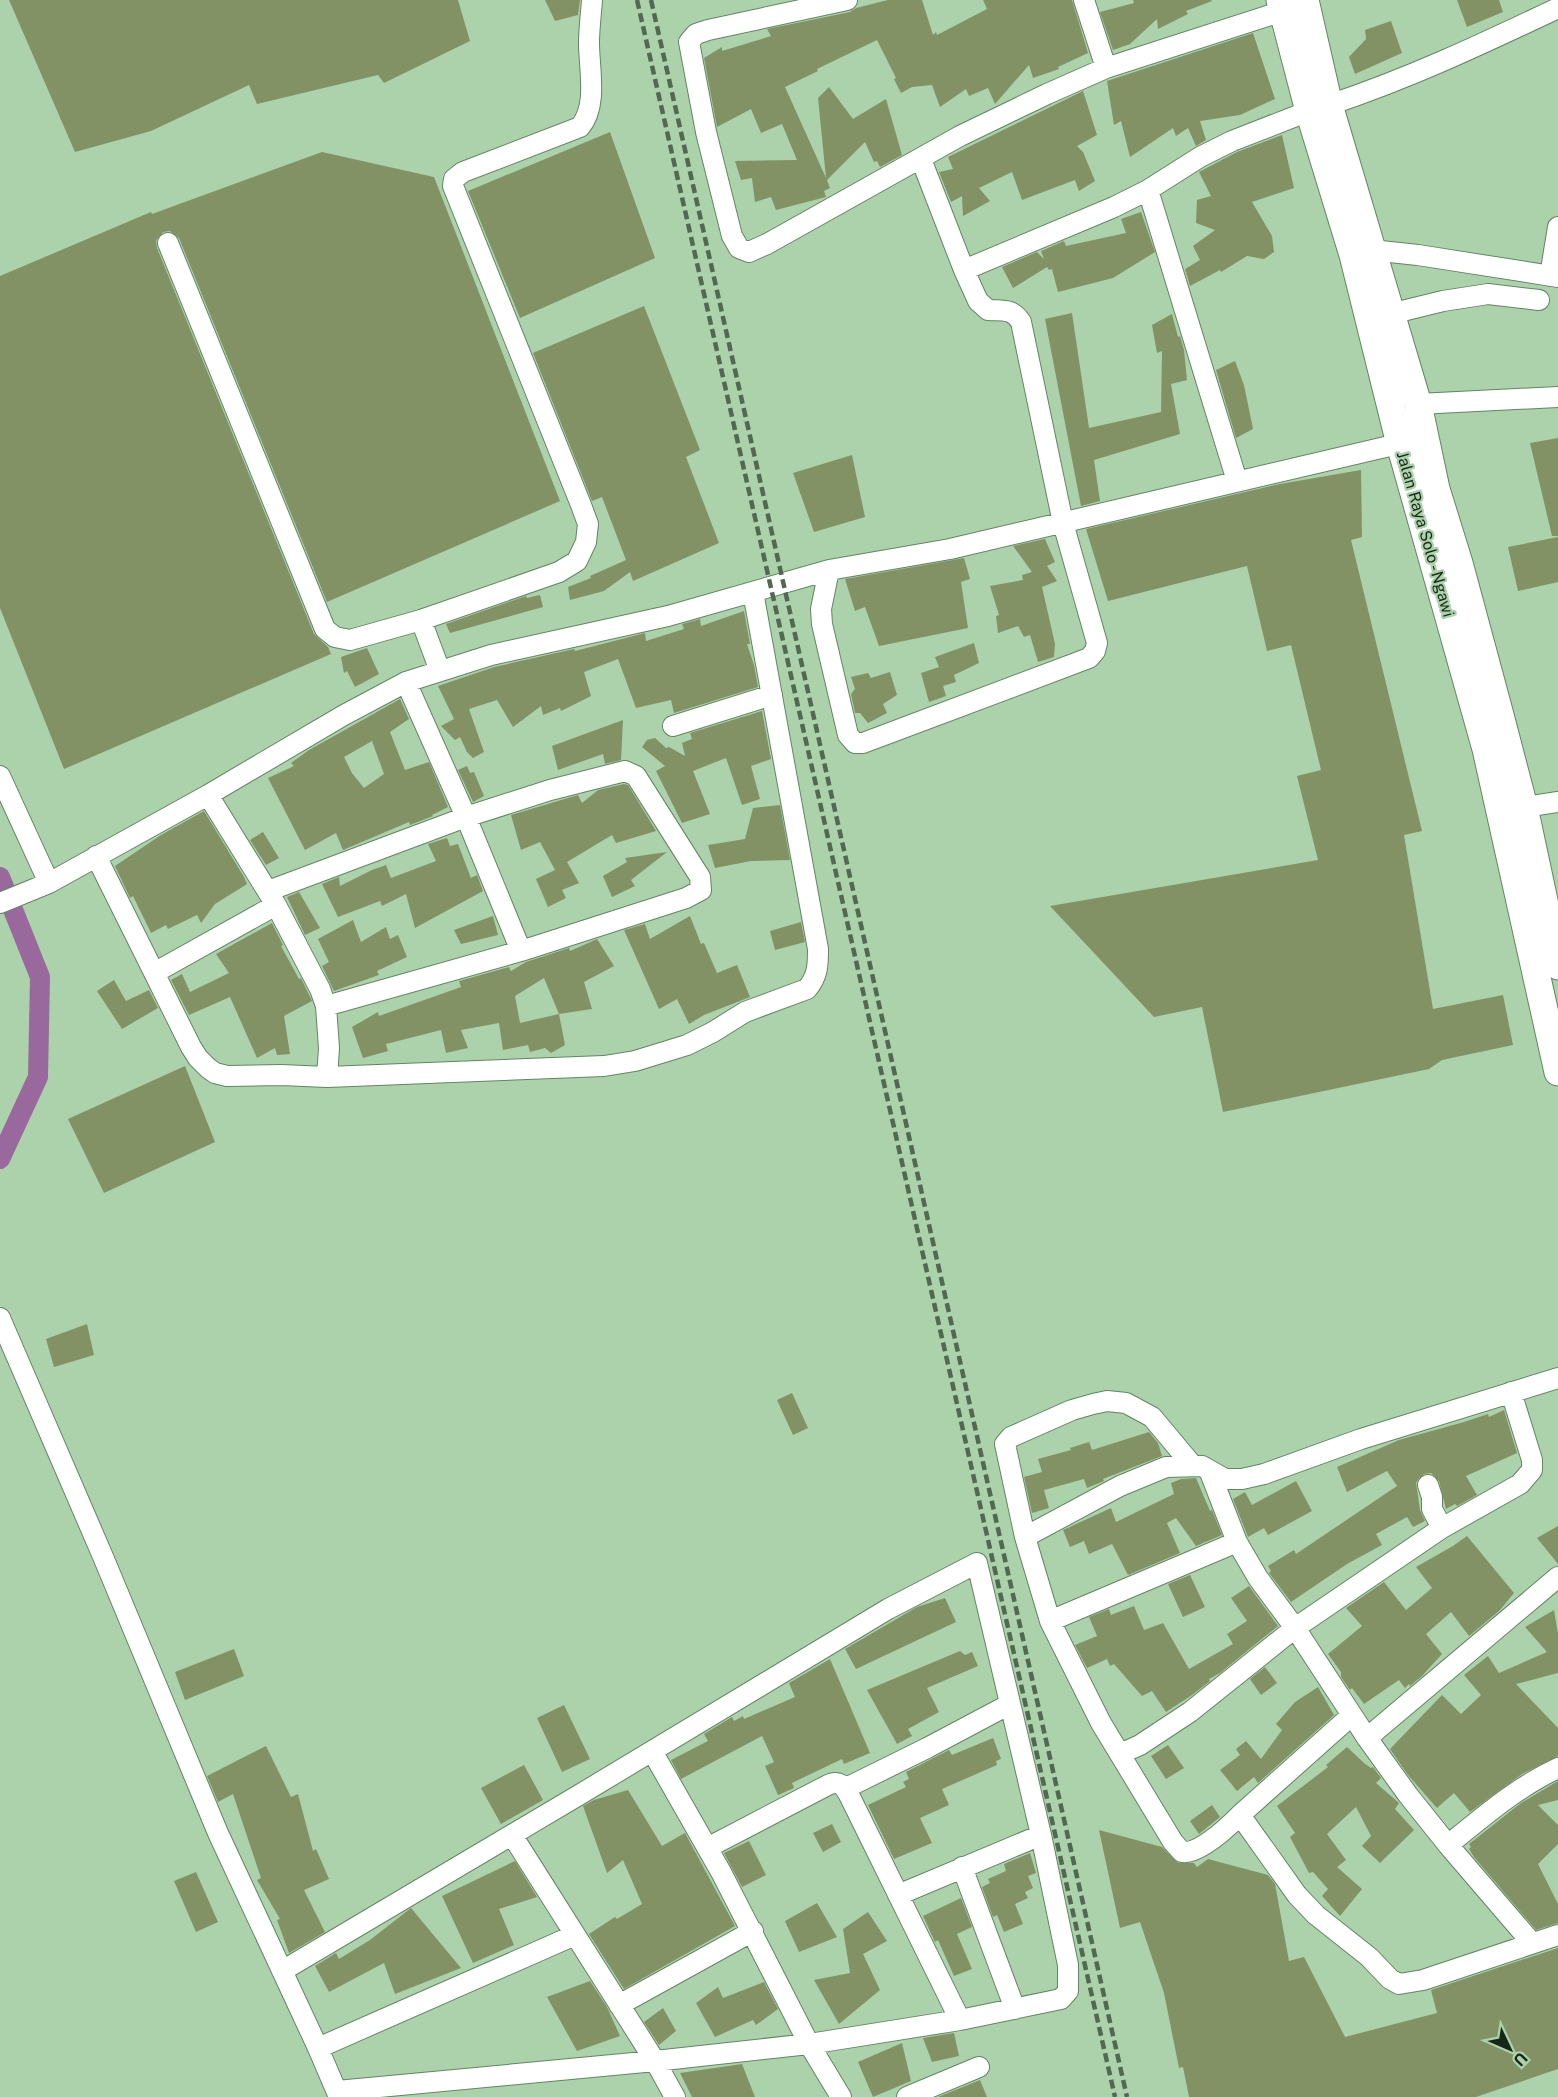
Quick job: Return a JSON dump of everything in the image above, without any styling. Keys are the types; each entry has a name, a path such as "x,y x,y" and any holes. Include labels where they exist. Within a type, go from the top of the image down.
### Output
{"highway":[{"name":"Jalan Raya Solo - Ngawi","path":"1289,4 1362,253 1412,441 1486,749 1558,1072"},
{"name":"Jalan Raya Solo - Ngawi","path":"1362,253 1390,314 1418,404 1412,441 1436,489 1459,563 1524,807 1558,966"}],"street":[{"path":"168,243 324,629 342,640 350,640 420,620 559,572 577,561 586,542 588,524 453,186 454,179 463,172 580,127 585,121 588,114 591,85 589,42 592,0"},
{"path":"846,0 708,30 696,34 689,42 706,132 732,236 739,248 749,252 767,244 999,117 1106,68 1289,4"},
{"path":"1084,0 1106,68"},
{"path":"964,270 1114,207 1232,141 1405,78 1484,44 1558,8"},
{"path":"828,570 821,609 822,624 848,735 855,743 863,743 1093,655 1097,644 1063,523 1021,322 1006,309 988,310 978,301 921,159"},
{"path":"1148,190 1237,481"},
{"path":"1362,253 1464,261 1554,276 1558,227"},
{"path":"1390,314 1443,301 1488,294 1539,300"},
{"path":"1418,404 1558,397"},
{"path":"0,903 45,885 406,682 491,655 668,616 828,570 950,549 1412,441"},
{"path":"96,856 191,1047 198,1058 215,1074 327,1077 418,1072 572,1069 634,1061 687,1045 745,1012 807,989 814,982 817,974 818,949 753,592"},
{"path":"420,620 440,671"},
{"path":"406,682 466,817 521,951"},
{"path":"673,726 772,694"},
{"path":"154,972 272,898 466,817 550,790 625,771 636,776 700,877 701,890 695,894 521,951 326,1006"},
{"path":"0,776 45,885"},
{"path":"208,795 272,898 312,970 326,1006 330,1048 327,1077"},
{"path":"1524,807 1558,802"},
{"path":"0,1318 104,1559 205,1804 338,2094 809,2044 960,2020 1061,1999 1070,1985 1068,1965 1041,1835 977,1563 888,1609 282,1971"},
{"path":"1025,1537 1120,1486 1166,1467 1201,1468 1225,1479 1242,1479 1264,1474 1361,1439 1558,1378"},
{"path":"1120,1754 1140,1745 1190,1712 1295,1628 1442,1528 1520,1484 1532,1470 1532,1460 1511,1392"},
{"path":"1352,1715 1224,1832 1192,1851 1182,1852 1168,1834 1120,1754 1080,1682 1050,1621 1025,1537 1005,1444 1011,1437 1072,1410 1107,1401 1126,1403 1152,1417 1201,1468 1237,1542 1258,1578 1295,1628 1352,1715 1367,1738 1408,1795 1532,1943"},
{"path":"1428,1485 1432,1497 1432,1509 1442,1528"},
{"path":"1050,1621 1237,1542"},
{"path":"1367,1738 1558,1577"},
{"path":"846,1788 1010,1704"},
{"path":"652,1751 753,1931 809,2044 841,2097"},
{"path":"1448,1845 1514,1794 1558,1768"},
{"path":"707,1848 833,1782 840,1783 846,1788 960,2020"},
{"path":"1240,1815 1298,1895 1316,1915 1369,1957 1390,1979 1399,1984 1409,1984 1558,1935"},
{"path":"512,1835 655,2061 675,2097"},
{"path":"898,1895 1041,1835"},
{"path":"962,1867 1016,2009"},
{"path":"619,2005 753,1931"},
{"path":"318,2048 575,1935"},
{"path":"907,2097 979,2067"}],"building":[{"path":"9,0 458,0 470,41 384,83 378,75 257,104 249,85 151,131 75,152"},
{"path":"545,0 580,0 578,15 555,21"},
{"path":"888,0 922,0 933,35 936,32 937,35 987,9 983,0 1072,0 1088,53 1058,67 1059,69 1033,78 1029,65 995,104 988,88 969,96 966,89 940,107 932,85 912,87 901,93 877,40 785,87 826,178 818,98 829,87 853,119 886,99 902,155 880,167 877,161 874,162 865,142 827,180 830,188 824,191 826,197 776,210 771,197 755,202 752,178 741,180 735,161 797,160 782,124 761,133 751,109 717,127 704,58 722,47 722,51 771,36 767,29 850,12 856,8"},
{"path":"1133,0 1212,1 1186,11 1188,14 1158,29 1157,19 1130,44 1113,50 1100,12 1134,3"},
{"path":"1457,0 1499,0 1503,12 1467,27"},
{"path":"1391,21 1402,53 1355,74 1349,57 1366,39 1365,30"},
{"path":"1253,33 1275,99 1240,115 1200,121 1206,140 1196,146 1188,128 1176,136 1173,128 1130,157 1121,121 1114,125 1107,81"},
{"path":"1083,91 1097,135 1077,146 1083,152 1095,181 1079,191 1075,180 1022,200 1012,172 979,188 990,201 963,216 962,196 951,202 939,172 953,169 948,157"},
{"path":"610,132 655,258 520,318 468,191"},
{"path":"1282,135 1294,188 1252,202 1272,236 1274,252 1264,259 1247,256 1221,272 1220,270 1190,286 1185,269 1200,260 1193,246 1215,230 1196,223 1197,200 1211,196 1199,172 1237,152"},
{"path":"322,152 434,177 560,501 327,602 179,238 170,231 163,232 156,241 157,248 314,634 328,647 331,654 64,769 0,608 0,276 151,212 152,214"},
{"path":"1141,212 1155,252 1113,278 1058,292 1052,269 1049,270 1047,267 1013,288 1002,267 1037,252 1044,259 1041,251 1064,241 1066,246 1126,233 1121,219"},
{"path":"644,306 700,450 686,457 719,543 633,581 630,572 604,591 570,600 568,587 626,560 602,497 592,501 533,353"},
{"path":"1072,313 1089,428 1161,412 1162,351 1157,353 1152,325 1172,314 1184,350 1187,380 1171,384 1180,434 1094,460 1100,501 1081,506 1045,319"},
{"path":"1235,361 1244,385 1253,429 1236,438 1216,370"},
{"path":"1558,438 1558,536 1552,536 1530,443"},
{"path":"852,455 865,517 814,532 793,473"},
{"path":"1361,470 1362,537 1351,540 1422,831 1404,835 1433,1009 1503,995 1513,1045 1442,1060 1429,1069 1223,1112 1202,1007 1154,1017 1050,906 1318,860 1297,776 1321,770 1291,645 1267,651 1247,566 1108,601 1086,529 1280,484"},
{"path":"1558,537 1558,582 1518,591 1508,547"},
{"path":"1045,539 1055,562 1047,566 1057,581 1042,587 1055,644 1054,657 1038,662 1030,635 1024,637 1018,626 998,633 996,616 999,615 990,586 1023,580 1022,575 1032,572 1013,546"},
{"path":"964,558 970,579 961,582 968,628 879,646 865,607 855,611 845,579"},
{"path":"540,595 543,607 450,633 446,624 526,596 527,598"},
{"path":"744,611 750,644 747,644 758,687 674,713 671,700 636,708 618,659 584,672 591,696 561,711 560,708 543,715 541,706 513,727 497,700 469,709 484,752 473,758 467,752 460,737 455,740 441,726 454,719 438,686 494,667 574,649 575,651 645,633 646,641 684,629 682,624 700,619 701,626"},
{"path":"974,643 979,663 954,675 956,682 943,686 946,696 929,702 921,673 939,667 935,657"},
{"path":"367,648 379,674 355,687 347,671 344,673 341,657"},
{"path":"890,672 897,695 883,704 887,713 868,723 860,713 855,713 851,694 855,689 851,677 868,673 871,678"},
{"path":"400,699 409,719 390,732 405,770 429,762 448,807 433,816 410,825 409,822 343,850 336,833 305,850 268,778 294,766 291,763 309,750","holes":["372,741 384,774 364,788 352,773 344,757"]},
{"path":"762,711 771,759 751,766 760,799 742,805 726,758 693,771 710,814 682,823 656,771 665,766 642,747 647,740 655,738 666,748 669,747 685,756 682,743 692,739 690,733"},
{"path":"623,720 621,760 605,764 603,754 558,770 552,746"},
{"path":"467,766 470,773 474,772 484,796 473,802 458,770"},
{"path":"628,785 656,831 616,843 612,835 567,862 579,883 562,890 566,898 548,907 536,879 555,870 540,842 521,850 511,815 578,795 582,803 598,790"},
{"path":"780,805 790,860 751,861 715,868 708,845 745,839 753,808"},
{"path":"204,811 247,884 215,904 201,923 197,915 168,929 166,925 151,933 133,896 130,898 115,866 161,835"},
{"path":"263,832 279,858 266,865 250,840"},
{"path":"447,838 450,846 458,844 471,878 477,875 483,891 415,928 406,894 382,906 380,901 338,917 322,884 339,877 340,886 386,865 391,878 436,861 428,844"},
{"path":"667,852 631,880 635,886 612,897 603,876 627,862 625,858"},
{"path":"299,892 320,928 305,935 287,897"},
{"path":"493,916 498,935 461,944 454,930"},
{"path":"690,916 701,944 704,943 717,973 737,965 750,997 704,1015 689,1024 677,999 659,1009 624,930 645,924 650,939"},
{"path":"353,920 361,942 386,927 390,939 398,935 407,957 377,971 379,975 334,991 322,966 329,962 318,939"},
{"path":"801,922 805,942 775,950 770,931"},
{"path":"272,923 283,945 281,946 312,1001 284,1016 290,1054 277,1055 275,1048 257,1058 230,997 189,1015 171,980 182,974 190,992 229,973 216,954"},
{"path":"597,939 614,966 584,982 592,1009 559,1014 565,1045 551,1053 545,1048 530,1052 528,1045 503,1050 499,1023 461,1030 468,1048 446,1053 441,1030 386,1044 388,1051 363,1058 352,1027 378,1012 379,1016 461,987 459,981 509,967 511,971 526,962 569,948 570,951","holes":["544,978 559,1014 520,1023 515,996"]},
{"path":"114,980 126,1001 149,990 158,1008 122,1029 97,991"},
{"path":"185,1066 215,1142 104,1193 68,1119"},
{"path":"87,1324 94,1355 54,1367 46,1339"},
{"path":"792,1393 808,1428 793,1435 777,1400"},
{"path":"1504,1410 1517,1453 1466,1476 1477,1495 1446,1509 1439,1481 1431,1473 1424,1474 1416,1483 1420,1510 1425,1521 1413,1527 1407,1517 1376,1534 1382,1545 1347,1564 1291,1602 1269,1573 1271,1571 1268,1566 1294,1550 1296,1554 1397,1486 1387,1471 1347,1492 1337,1467 1399,1440 1488,1414 1489,1417"},
{"path":"1149,1432 1158,1443 1162,1456 1103,1479 1104,1481 1087,1488 1084,1479 1044,1490 1049,1508 1032,1513 1024,1477 1042,1472 1038,1459 1071,1450 1070,1448 1089,1442 1092,1450"},
{"path":"1196,1478 1222,1535 1196,1546 1176,1518 1167,1523 1180,1553 1128,1575 1112,1544 1089,1554 1084,1541 1070,1547 1063,1530 1111,1508 1116,1522 1174,1494 1171,1483 1181,1479"},
{"path":"1296,1481 1312,1511 1268,1535 1264,1528 1248,1537 1233,1499 1245,1492 1252,1505"},
{"path":"1558,1526 1558,1564 1537,1538"},
{"path":"1467,1536 1514,1593 1499,1611 1469,1636 1451,1612 1426,1634 1442,1654 1422,1676 1405,1688 1399,1680 1364,1704 1352,1688 1350,1690 1328,1654 1362,1626 1346,1608 1384,1582 1406,1610 1432,1588 1416,1567"},
{"path":"1190,1575 1205,1607 1183,1617 1168,1584"},
{"path":"1249,1586 1278,1626 1220,1673 1209,1679 1210,1681 1192,1695 1166,1712 1152,1691 1142,1696 1114,1664 1110,1666 1107,1659 1087,1668 1075,1645 1097,1636 1089,1617 1109,1609 1111,1615 1134,1606 1144,1630 1163,1623 1189,1669 1233,1644 1227,1634 1247,1621 1231,1598"},
{"path":"945,1598 956,1622 856,1669 845,1649 917,1607"},
{"path":"1554,1610 1558,1634 1558,1673 1516,1684 1558,1728 1558,1756 1522,1774 1470,1812 1454,1793 1437,1808 1408,1775 1390,1749 1442,1695 1461,1714 1481,1695 1464,1675 1488,1656 1499,1673 1547,1652 1525,1627"},
{"path":"234,1649 244,1676 185,1700 175,1672"},
{"path":"960,1651 965,1655 972,1652 978,1666 927,1688 939,1712 908,1729 912,1736 897,1744 867,1690"},
{"path":"830,1659 870,1753 844,1764 842,1759 792,1783 794,1788 778,1795 765,1766 774,1762 762,1736 681,1779 671,1760 708,1741 704,1734 732,1717 734,1721 743,1716 744,1719 795,1697 789,1683"},
{"path":"1265,1667 1277,1683 1261,1695 1250,1679"},
{"path":"1318,1687 1334,1715 1258,1783 1254,1777 1237,1791 1220,1770 1240,1755 1236,1749 1246,1741 1261,1759 1282,1730 1276,1724 1295,1702"},
{"path":"564,1705 590,1759 562,1772 537,1718"},
{"path":"993,1738 1001,1759 996,1761 997,1765 942,1789 949,1805 920,1818 932,1843 894,1859 868,1805 906,1787 903,1782 909,1779 906,1772 949,1750 952,1755"},
{"path":"1168,1745 1184,1768 1166,1779 1151,1756"},
{"path":"266,1746 291,1797 298,1794 313,1851 316,1849 329,1879 304,1890 325,1932 289,1953 277,1920 280,1919 257,1880 261,1878 233,1794 218,1802 207,1776"},
{"path":"1347,1747 1364,1763 1373,1767 1381,1778 1376,1783 1399,1803 1395,1809 1414,1830 1380,1863 1362,1846 1371,1836 1356,1807 1327,1834 1346,1860 1337,1867 1362,1889 1340,1916 1322,1896 1328,1889 1313,1872 1309,1873 1290,1837 1295,1833 1277,1806 1328,1767 1326,1765"},
{"path":"524,1765 543,1800 501,1824 481,1788"},
{"path":"1558,1781 1558,1800 1538,1805 1558,1825 1558,1844 1538,1864 1558,1904 1558,1923 1536,1930 1474,1857 1469,1844 1521,1803"},
{"path":"628,1790 662,1846 685,1833 735,1926 624,1989 589,1934 615,1917 617,1919 642,1904 623,1860 607,1873 583,1806 594,1800"},
{"path":"1212,1805 1220,1817 1199,1834 1190,1821"},
{"path":"832,1824 841,1842 823,1852 813,1833"},
{"path":"1099,1830 1162,1847 1178,1863 1194,1863 1197,1867 1208,1859 1268,1875 1275,1884 1289,1961 1304,1957 1345,2037 1437,2013 1431,1990 1558,1948 1558,2069 1476,2097 1189,2097 1183,2067 1179,2068 1164,1993 1140,1922 1120,1928"},
{"path":"749,1841 766,1875 742,1887 724,1853"},
{"path":"1030,1853 1036,1873 1028,1876 1033,1888 1025,1892 1028,1898 1015,1904 1023,1924 1004,1932 997,1915 993,1917 982,1887 990,1883 988,1879 1006,1871 1004,1864"},
{"path":"515,1861 537,1897 499,1909 514,1945 473,1963 442,1896"},
{"path":"196,1872 218,1922 196,1932 174,1881"},
{"path":"961,1898 972,1927 957,1934 972,1969 954,1976 938,1940 935,1942 923,1916"},
{"path":"817,1903 837,1937 799,1952 785,1921"},
{"path":"411,1908 461,1968 395,1994 384,1963 329,1992 315,1966 336,1953 339,1959 370,1940"},
{"path":"868,1912 887,1941 863,1954 880,1990 839,2024 814,1980 850,1973 843,1929"},
{"path":"590,1981 607,2007 620,2036 577,2051 547,1997"},
{"path":"764,1982 778,2009 756,2025 753,2020 715,2037 696,2003 718,1987 723,1998"},
{"path":"663,2008 676,2031 659,2045 644,2022"},
{"path":"954,2033 959,2056 932,2062 923,2038"},
{"path":"902,2043 911,2081 873,2097 858,2062"},
{"path":"742,2064 755,2097 692,2097 680,2073"},
{"path":"980,2080 987,2097 938,2097"}],"waterway":[{"path":"0,877 40,977 38,1077 0,1159"}],"railway":[{"path":"637,0 1115,2097"},
{"path":"651,0 1127,2097"}]}
